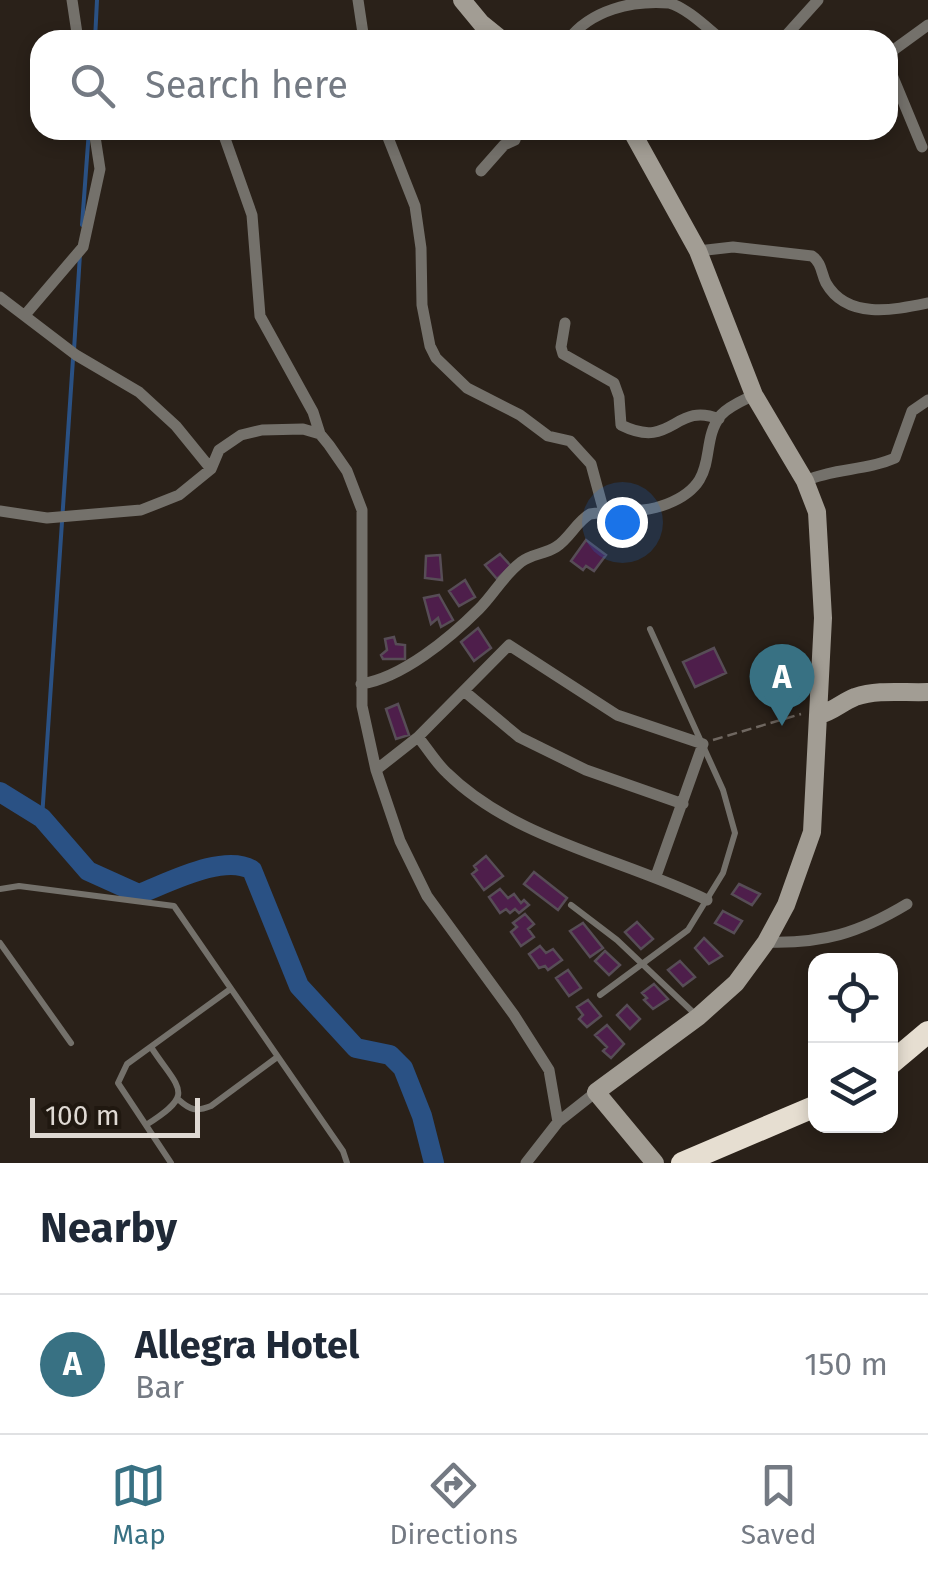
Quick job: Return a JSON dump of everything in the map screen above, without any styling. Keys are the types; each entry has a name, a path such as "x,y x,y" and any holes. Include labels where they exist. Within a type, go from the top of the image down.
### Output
{"highway":[{"path":"898,1057 928,1032"},
{"path":"682,1163 808,1109"}],"street":[{"path":"72,0 76,30"},
{"path":"358,0 362,30"},
{"path":"462,0 490,30"},
{"path":"576,30 612,7 638,0 673,2 709,30"},
{"path":"791,30 818,0"},
{"path":"898,47 928,25"},
{"path":"898,89 922,147"},
{"path":"24,315 83,247 100,170 96,140"},
{"path":"226,140 252,215 260,316 313,412 320,434 347,471 362,510 361,684 366,730 400,841 427,896 549,1070 558,1122"},
{"path":"388,140 416,206 422,305 436,358 467,388 548,436 570,441 591,464 604,512"},
{"path":"481,170 504,146 516,140"},
{"path":"526,1163 558,1122 698,1017 736,983 766,942 810,843 823,618 818,512 805,480 754,395 698,251 637,140"},
{"path":"698,251 733,247 812,256 818,260 830,288 849,303 877,311 928,304"},
{"path":"0,297 76,356 139,392 176,426 188,446 211,469"},
{"path":"565,323 563,354 614,383 621,425 649,435 685,418 704,415 718,419"},
{"path":"361,684 404,670 481,608 498,582 523,560 558,546 583,518 604,512 639,511 682,496 702,474 718,419 726,410 754,395"},
{"path":"805,480 824,472 872,466 895,458 912,411 928,400"},
{"path":"0,511 47,518 140,510 179,494 211,469 219,450 241,435 281,428 320,434"},
{"path":"376,770 418,737 509,645 618,714 703,744 656,876"},
{"path":"464,691 518,737 586,770 683,804"},
{"path":"819,715 835,711 861,695 883,691 928,692"},
{"path":"418,737 448,774 500,812 577,849 656,876 708,900"},
{"path":"766,942 821,941 880,920 908,904"},
{"path":"596,1092 655,1163"}],"lane":[{"path":"600,996 688,930 724,873 735,833 733,816 703,744 650,629"},
{"path":"0,889 19,886 174,906 347,1163"},
{"path":"572,904 698,1017"},
{"path":"0,944 71,1042"},
{"path":"171,1163 118,1083 127,1064 230,990"},
{"path":"146,1125 173,1108 180,1091 150,1047"},
{"path":"179,1100 189,1109 199,1111 211,1106 276,1058"}],"path":[{"path":"703,744 797,714 819,715"}],"building":[{"path":"586,540 606,555 594,571 586,566 583,570 571,561"},
{"path":"500,554 511,566 497,579 485,565"},
{"path":"440,555 442,580 425,578 426,556"},
{"path":"465,580 475,597 459,606 449,591"},
{"path":"439,595 453,620 441,627 438,618 431,624 424,598"},
{"path":"478,628 491,648 474,661 461,642"},
{"path":"394,637 396,644 405,645 405,659 383,659 381,655 387,650 385,639"},
{"path":"714,648 726,673 695,687 683,662"},
{"path":"398,704 409,735 396,739 386,709"},
{"path":"486,856 503,876 484,890 472,874 477,870 474,866"},
{"path":"534,872 567,898 558,910 524,884"},
{"path":"739,884 760,894 752,905 732,894"},
{"path":"500,889 508,898 514,894 521,903 524,900 529,905 519,913 506,909 500,913 489,897"},
{"path":"723,911 742,921 734,933 715,923"},
{"path":"525,914 534,924 528,929 534,937 521,946 511,932 517,927 513,923"},
{"path":"637,922 653,939 641,949 625,932"},
{"path":"583,923 603,948 590,957 570,931"},
{"path":"704,938 722,956 709,964 695,948"},
{"path":"540,946 546,953 553,949 562,960 548,970 545,966 539,968 529,954"},
{"path":"605,951 620,965 609,975 595,961"},
{"path":"680,961 695,977 683,986 668,970"},
{"path":"568,970 581,988 569,996 556,978"},
{"path":"654,984 668,999 653,1009 642,993"},
{"path":"588,1000 601,1016 587,1027 579,1019 583,1015 577,1007"},
{"path":"627,1005 640,1019 630,1029 617,1015"},
{"path":"607,1025 624,1044 611,1058 595,1035"}],"waterway":[{"path":"96,30 97,0"},
{"path":"82,225 88,140"},
{"path":"74,350 80,254"},
{"path":"42,818 73,359"},
{"path":"0,792 42,818 88,871 139,894 212,867 227,865 252,870 299,986 356,1048 390,1055 403,1068 422,1116 434,1163"}],"place":[{"name":"Allegra Hotel","path":"782,726"}]}
